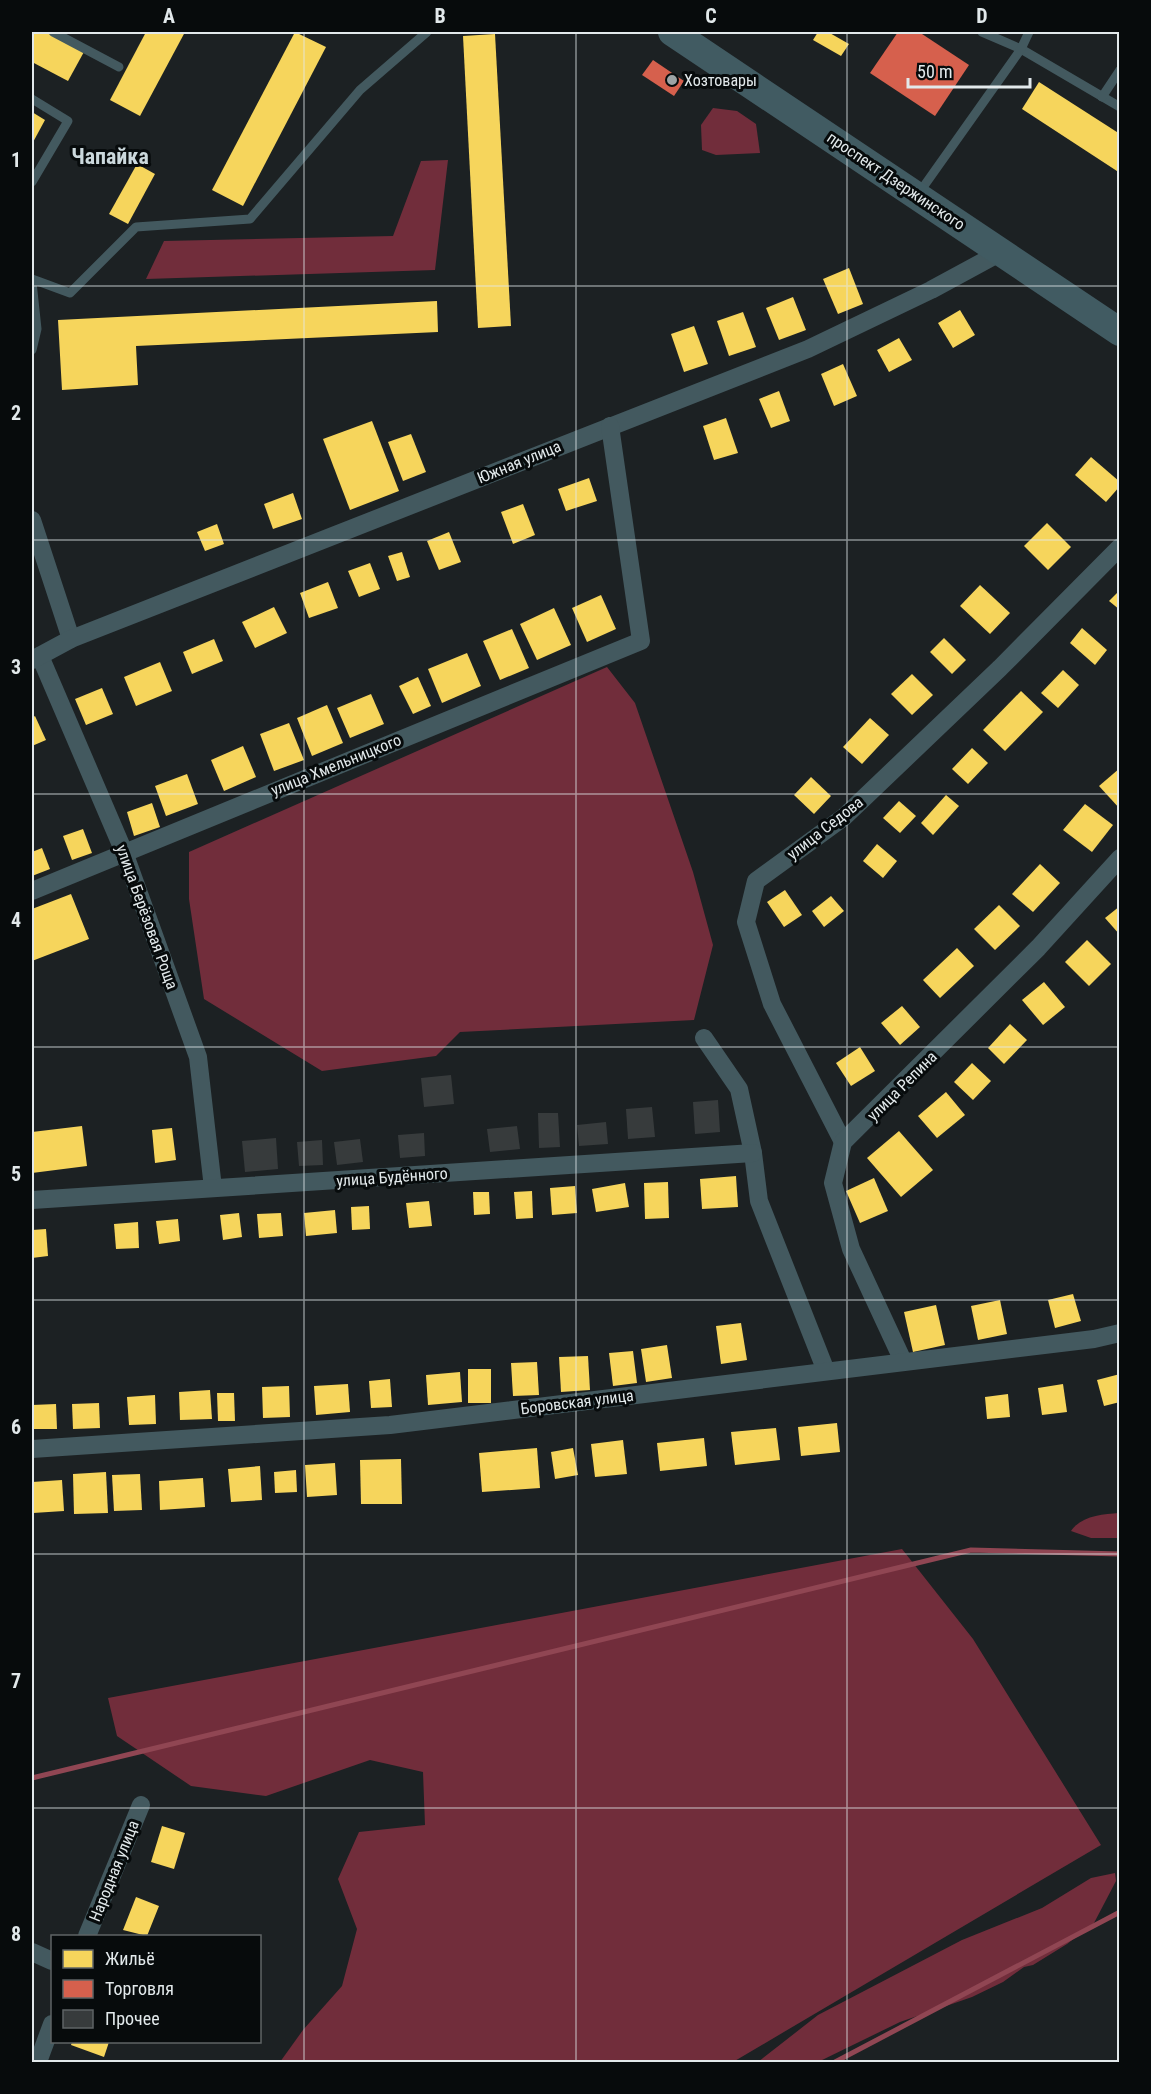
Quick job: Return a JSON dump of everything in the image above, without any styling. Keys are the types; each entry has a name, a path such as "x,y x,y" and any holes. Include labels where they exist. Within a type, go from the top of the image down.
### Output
{"main road":[{"name":"проспект Дзержинского","path":"672,32 1119,332"}],"street":[{"name":"Южная улица","path":"36,658 71,639 808,349 931,291 1001,252"},
{"name":"улица Хмельницкого","path":"32,891 641,641 610,426"},
{"path":"32,520 71,639"},
{"name":"улица Седова","path":"843,1142 772,1004 746,922 756,881 844,817 1000,668 1119,548"},
{"name":"улица Берёзовая Роща","path":"36,658 124,852 198,1057 213,1188"},
{"name":"улица Репина","path":"843,1142 1030,956 1119,858"},
{"path":"704,1038 739,1089 753,1153 759,1201 826,1371"},
{"path":"843,1142 833,1183 851,1249 903,1361"},
{"name":"улица Будённого","path":"32,1200 753,1153"},
{"name":"Боровская улица","path":"32,1449 390,1425 1094,1339 1119,1333"},
{"name":"Народная улица","path":"87,1935 141,1805"},
{"path":"32,1952 51,1961"},
{"path":"38,2062 51,2027"}],"lane":[{"path":"53,32 119,67"},
{"path":"32,350 37,329 32,281 70,293 136,227 250,219 360,90 427,32"},
{"path":"982,32 1021,49 1119,107"},
{"path":"918,195 1021,49 1029,32"},
{"path":"1102,97 1119,70"},
{"path":"32,99 68,121 32,182"}],"shaded area":[{"path":"713,108 737,111 756,124 760,153 716,155 702,150 701,125"},
{"path":"448,160 435,270 146,279 164,241 393,236 421,161"},
{"path":"607,667 635,703 693,872 713,945 694,1020 460,1032 436,1056 322,1071 204,999 189,899 189,852"},
{"path":"1119,1513 1119,1538 1091,1538 1071,1531 1086,1519"},
{"path":"902,1549 973,1639 1101,1845 733,2062 280,2062 303,2030 342,1986 357,1929 338,1879 359,1832 425,1825 423,1772 370,1760 266,1796 191,1786 117,1736 108,1698"},
{"path":"1115,1873 1116,1881 1094,1923 1067,1944 1033,1965 1024,1967 1003,1982 972,1997 900,2022 818,2062 758,2062 818,2015 962,1940 1042,1908 1091,1878"}],"building: Жильё":[{"path":"32,32 49,32 85,50 68,81 32,62"},
{"path":"146,32 185,32 140,116 110,100"},
{"path":"295,32 326,47 243,206 212,190"},
{"path":"818,32 828,32 849,44 841,56 813,40"},
{"path":"495,34 511,326 478,328 463,36"},
{"path":"1039,82 1120,134 1120,173 1022,109"},
{"path":"32,112 45,120 32,144"},
{"path":"137,164 155,174 128,224 109,214"},
{"path":"849,268 863,304 838,314 823,279"},
{"path":"793,297 806,330 779,340 766,308"},
{"path":"437,301 438,332 136,346 138,385 62,390 58,320"},
{"path":"960,310 975,335 953,348 938,323"},
{"path":"743,312 756,347 729,356 717,321"},
{"path":"694,326 708,364 684,372 671,334"},
{"path":"899,338 912,360 889,372 877,350"},
{"path":"843,364 857,396 834,406 821,374"},
{"path":"779,391 790,421 771,428 759,399"},
{"path":"726,418 738,453 714,460 703,426"},
{"path":"372,421 399,491 350,510 323,439"},
{"path":"411,434 426,472 403,481 388,442"},
{"path":"1091,457 1120,482 1120,486 1106,502 1075,475"},
{"path":"589,478 597,501 566,511 558,489"},
{"path":"293,493 302,519 273,529 264,504"},
{"path":"523,504 535,535 513,544 501,512"},
{"path":"1047,523 1071,547 1048,570 1024,546"},
{"path":"217,524 224,544 205,551 197,532"},
{"path":"449,532 461,562 439,570 427,541"},
{"path":"402,552 410,577 397,581 388,556"},
{"path":"370,563 380,589 359,597 348,571"},
{"path":"328,582 338,608 309,618 300,593"},
{"path":"980,585 1010,613 990,634 960,606"},
{"path":"1120,590 1120,610 1109,601"},
{"path":"601,595 616,629 587,642 572,608"},
{"path":"274,607 287,633 255,648 242,622"},
{"path":"554,608 571,645 537,660 520,624"},
{"path":"1082,628 1107,650 1095,665 1070,643"},
{"path":"512,629 529,668 500,680 483,641"},
{"path":"944,638 966,660 952,674 930,652"},
{"path":"214,639 223,661 192,674 183,652"},
{"path":"467,653 481,686 442,703 428,669"},
{"path":"160,662 172,691 136,706 124,677"},
{"path":"1063,670 1079,685 1058,708 1041,693"},
{"path":"912,674 933,695 912,715 891,694"},
{"path":"418,677 431,706 413,714 399,686"},
{"path":"102,688 113,714 86,725 75,699"},
{"path":"1021,691 1043,712 1005,751 983,730"},
{"path":"371,694 384,724 350,738 337,708"},
{"path":"327,705 343,743 312,756 297,718"},
{"path":"35,716 46,740 32,746 32,718"},
{"path":"870,718 889,735 862,764 843,747"},
{"path":"289,723 304,760 274,771 260,734"},
{"path":"243,746 256,777 224,791 211,760"},
{"path":"972,748 988,763 968,784 952,769"},
{"path":"1120,768 1120,809 1099,786"},
{"path":"187,774 198,804 166,816 155,786"},
{"path":"811,777 831,796 814,814 794,795"},
{"path":"946,795 959,806 933,835 921,823"},
{"path":"899,801 916,816 900,833 883,818"},
{"path":"152,803 160,827 134,836 127,812"},
{"path":"1085,804 1113,825 1092,852 1063,830"},
{"path":"83,829 92,853 72,860 63,836"},
{"path":"877,844 897,861 883,878 863,861"},
{"path":"42,848 50,869 32,876 32,852"},
{"path":"1040,864 1060,883 1033,912 1012,894"},
{"path":"785,890 802,915 784,927 767,902"},
{"path":"71,894 89,939 32,961 32,909"},
{"path":"831,896 844,911 824,927 812,911"},
{"path":"999,905 1020,926 995,950 974,929"},
{"path":"1120,906 1120,935 1105,918"},
{"path":"1087,940 1111,964 1089,986 1065,962"},
{"path":"957,948 974,966 940,998 923,980"},
{"path":"1044,982 1065,1007 1043,1025 1022,1000"},
{"path":"902,1006 920,1027 900,1045 881,1023"},
{"path":"1010,1024 1027,1040 1004,1064 988,1048"},
{"path":"860,1047 875,1071 851,1086 836,1063"},
{"path":"972,1063 991,1081 973,1100 954,1082"},
{"path":"946,1092 965,1115 937,1138 918,1116"},
{"path":"82,1126 87,1166 32,1173 32,1132"},
{"path":"172,1128 176,1160 155,1163 152,1130"},
{"path":"899,1131 933,1170 901,1197 867,1158"},
{"path":"736,1176 738,1207 702,1209 700,1179"},
{"path":"874,1178 888,1211 860,1223 846,1191"},
{"path":"668,1182 669,1218 645,1219 644,1183"},
{"path":"625,1183 629,1207 596,1212 592,1189"},
{"path":"575,1186 577,1213 552,1215 550,1188"},
{"path":"532,1191 533,1218 516,1219 514,1192"},
{"path":"473,1192 489,1192 490,1214 474,1215"},
{"path":"429,1201 432,1226 409,1228 406,1203"},
{"path":"369,1206 370,1229 352,1230 351,1207"},
{"path":"335,1210 337,1233 306,1236 304,1213"},
{"path":"239,1213 242,1237 223,1240 220,1215"},
{"path":"281,1213 283,1236 259,1238 257,1214"},
{"path":"178,1219 180,1241 159,1244 156,1221"},
{"path":"138,1222 139,1248 116,1249 114,1224"},
{"path":"46,1229 48,1256 32,1258 32,1230"},
{"path":"1073,1294 1081,1321 1055,1328 1048,1300"},
{"path":"1000,1300 1007,1334 978,1340 971,1306"},
{"path":"936,1305 945,1345 913,1352 904,1312"},
{"path":"741,1323 747,1360 721,1364 716,1326"},
{"path":"667,1345 672,1378 646,1382 641,1349"},
{"path":"633,1351 637,1383 613,1386 609,1353"},
{"path":"588,1356 590,1390 561,1392 559,1357"},
{"path":"537,1362 539,1395 513,1396 511,1363"},
{"path":"468,1369 491,1369 491,1403 468,1403"},
{"path":"460,1372 462,1402 428,1405 426,1375"},
{"path":"1120,1374 1120,1402 1104,1406 1097,1380"},
{"path":"390,1379 392,1407 371,1408 369,1381"},
{"path":"348,1384 350,1412 316,1415 314,1386"},
{"path":"1063,1384 1067,1412 1042,1415 1038,1388"},
{"path":"289,1386 290,1417 263,1418 262,1387"},
{"path":"210,1390 212,1419 180,1420 179,1392"},
{"path":"217,1393 234,1393 235,1421 218,1421"},
{"path":"1008,1394 1010,1417 987,1419 985,1397"},
{"path":"155,1395 156,1424 129,1425 127,1397"},
{"path":"99,1403 100,1428 73,1429 72,1404"},
{"path":"56,1404 57,1429 32,1429 32,1405"},
{"path":"837,1423 840,1452 801,1456 798,1427"},
{"path":"776,1428 780,1460 735,1465 731,1432"},
{"path":"704,1438 707,1466 660,1471 657,1443"},
{"path":"623,1440 627,1474 595,1477 591,1444"},
{"path":"537,1448 540,1488 482,1492 479,1453"},
{"path":"573,1448 578,1475 555,1479 551,1452"},
{"path":"401,1459 402,1504 361,1504 360,1460"},
{"path":"335,1463 337,1495 307,1497 305,1465"},
{"path":"260,1466 262,1500 231,1502 228,1469"},
{"path":"296,1470 297,1492 275,1493 274,1472"},
{"path":"106,1472 108,1513 74,1514 73,1474"},
{"path":"140,1474 142,1510 114,1511 112,1475"},
{"path":"203,1478 205,1507 160,1510 159,1481"},
{"path":"62,1480 64,1511 33,1513 32,1482"},
{"path":"162,1826 185,1833 174,1869 151,1862"},
{"path":"136,1897 159,1906 147,1935 123,1930"},
{"path":"72,2043 109,2043 104,2057 71,2045"}],"building: Торговля":[{"path":"898,32 919,32 969,65 935,116 870,73"},
{"path":"653,60 684,81 674,96 642,75"}],"building: Прочее":[{"path":"451,1075 454,1104 424,1107 421,1078"},
{"path":"718,1100 720,1132 695,1134 693,1102"},
{"path":"652,1107 655,1137 628,1139 626,1109"},
{"path":"538,1113 558,1113 560,1147 539,1148"},
{"path":"606,1122 608,1144 579,1146 577,1125"},
{"path":"517,1126 520,1149 490,1152 487,1129"},
{"path":"424,1133 425,1156 400,1158 398,1135"},
{"path":"276,1138 278,1169 245,1172 242,1141"},
{"path":"360,1139 363,1162 337,1165 334,1142"},
{"path":"322,1140 323,1165 299,1166 297,1142"}],"waterway":[{"path":"32,1778 971,1550 1120,1554"},
{"path":"835,2062 1120,1912"}],"place":[{"name":"Хозтовары","path":"672,80"}],"district":[{"name":"Чапайка","path":"110,156"}]}
